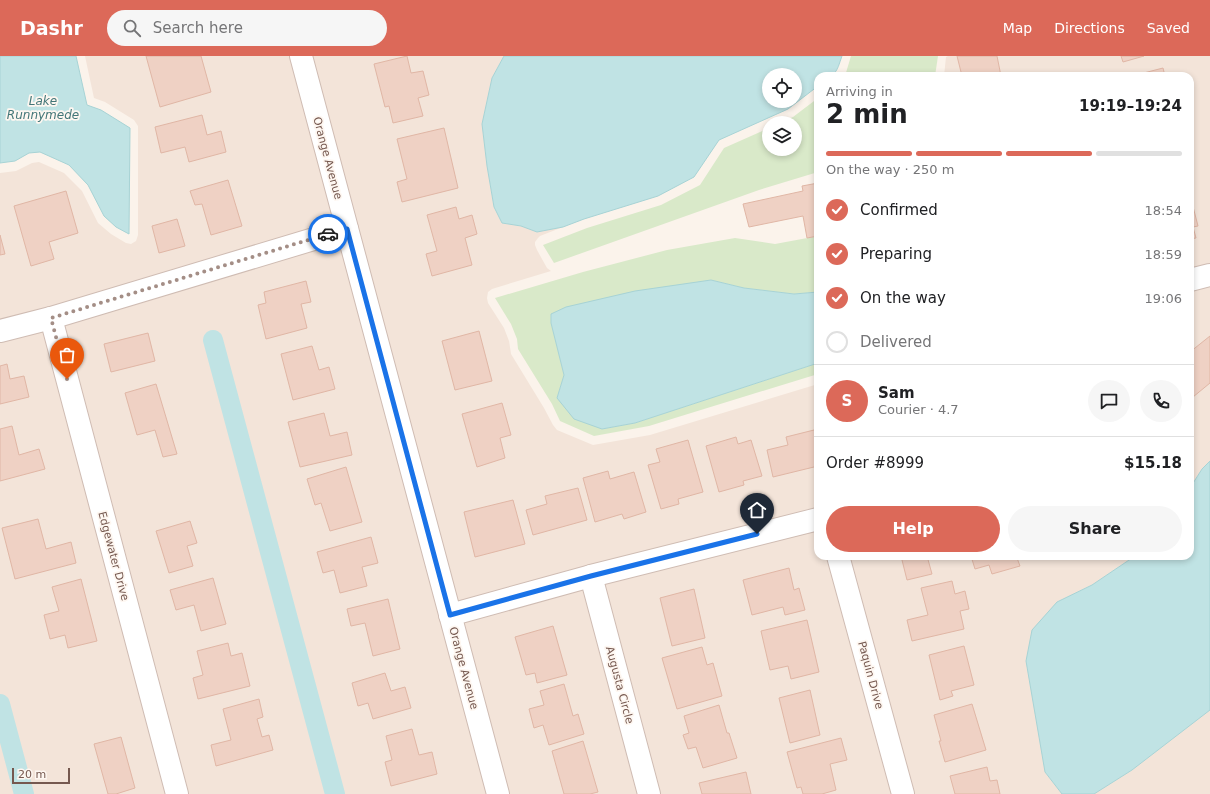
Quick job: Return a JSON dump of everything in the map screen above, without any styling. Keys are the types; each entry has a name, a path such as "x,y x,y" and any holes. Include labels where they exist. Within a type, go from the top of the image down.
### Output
{"street":[{"name":"Orange Avenue","path":"300,56 498,794"},
{"path":"0,331 51,318 347,229"},
{"path":"1194,279 1210,275"},
{"name":"Edgewater Drive","path":"51,318 178,794"},
{"path":"450,615 591,576 814,519"},
{"name":"Paquin Drive","path":"839,560 903,794"},
{"name":"Augusta Circle","path":"591,576 649,794"}],"shaded area":[{"path":"85,56 504,56 492,78 482,124 494,208 502,223 521,226 537,232 563,227 540,236 535,242 537,250 547,268 551,271 492,289 488,292 487,298 488,303 504,328 509,341 511,354 557,430 593,445 650,435 814,385 814,560 1129,560 1092,585 1057,602 1045,772 1062,794 0,794 0,173 16,171 32,163 39,162 64,173 82,191 98,223 111,234 126,243 131,244 136,241 138,235 138,126 134,120 105,102 94,98"},
{"path":"1210,56 1210,461 1202,469 1194,482 1194,72 944,72 946,57"},
{"path":"1210,710 1210,794 1094,794 1132,770"}],"green space":[{"path":"851,56 938,56 936,72 846,72"},
{"path":"814,101 814,173 759,190 554,263 543,245 587,228 661,205 700,185 724,148 762,131 762,156 802,156 802,116 794,116"},
{"path":"814,237 814,292 794,294 744,288 711,280 551,323 564,375 557,398 602,429 635,423 814,364 814,375 649,426 594,436 560,421 552,404 518,349 517,339 511,324 495,298 583,272 667,250 735,238 775,244"}],"water":[{"name":"Lake Runnymede","path":"0,56 76,56 87,105 101,110 130,128 129,234 116,227 104,216 88,185 69,165 40,152 29,153 15,161 0,163"},
{"path":"504,56 842,56 835,72 814,72 814,89 802,98 802,68 762,68 762,108 789,108 772,116 762,116 762,121 719,140 694,177 658,196 563,227 537,232 521,226 502,223 494,207 482,124 492,78"},
{"path":"711,280 744,288 794,294 814,292 814,364 635,423 602,429 574,419 557,398 564,375 551,323 551,314 566,307 635,291"},
{"path":"1210,461 1210,710 1132,770 1094,794 1062,794 1045,772 1026,661 1032,630 1057,602 1092,585 1129,560 1194,560 1194,482 1202,469"}],"building":[{"path":"146,56 201,56 211,92 160,107"},
{"path":"407,56 411,73 423,71 429,95 418,98 423,116 393,123 389,106 385,107 374,64"},
{"path":"957,56 997,56 1000,72 961,72"},
{"path":"1121,56 1144,56 1123,62"},
{"path":"1163,68 1164,72 1148,72"},
{"path":"202,115 207,135 221,131 226,152 189,162 185,147 161,153 155,127"},
{"path":"444,128 458,188 402,202 397,182 407,179 397,139"},
{"path":"228,180 242,226 211,235 202,204 195,205 190,191"},
{"path":"814,184 814,237 807,238 803,216 749,227 743,204 803,191 802,186"},
{"path":"66,191 78,233 49,242 54,259 31,266 14,206"},
{"path":"456,207 459,219 472,215 477,234 465,238 472,265 432,276 426,254 437,251 427,215"},
{"path":"1194,210 1198,226 1194,227"},
{"path":"177,219 185,246 159,253 152,226"},
{"path":"0,235 5,254 0,255"},
{"path":"306,281 311,302 301,304 307,328 266,339 258,305 266,303 264,292"},
{"path":"479,331 492,381 455,390 442,341"},
{"path":"148,333 155,361 111,372 104,344"},
{"path":"1210,336 1210,383 1194,396 1194,349"},
{"path":"312,346 319,370 329,367 335,389 293,400 281,354"},
{"path":"7,364 10,379 24,376 29,397 0,404 0,366"},
{"path":"156,384 177,454 163,457 155,430 137,435 125,393"},
{"path":"502,403 511,435 500,438 505,458 477,467 462,414"},
{"path":"324,413 330,436 347,432 352,455 300,467 288,422"},
{"path":"12,426 19,455 39,449 45,469 0,481 0,429"},
{"path":"814,430 814,467 773,477 767,450 788,445 786,437"},
{"path":"736,437 738,444 751,440 762,476 743,481 744,485 719,492 706,446"},
{"path":"688,440 703,492 678,499 679,504 661,509 648,465 660,462 656,449"},
{"path":"346,467 362,522 330,531 321,503 315,505 307,479"},
{"path":"608,471 610,479 634,472 646,512 624,519 622,514 595,522 583,478"},
{"path":"578,488 587,520 533,535 526,510 547,504 545,496"},
{"path":"513,500 525,544 475,557 464,512"},
{"path":"38,519 46,549 71,542 76,563 15,579 2,528"},
{"path":"190,521 197,543 187,546 193,566 169,573 156,531"},
{"path":"371,537 378,563 362,567 367,586 340,593 334,570 323,573 317,552"},
{"path":"902,560 928,560 932,574 907,580"},
{"path":"972,560 1018,560 1020,566 992,574 989,565 975,569"},
{"path":"789,568 794,590 799,588 805,610 785,615 783,607 752,615 743,580"},
{"path":"213,578 226,624 201,631 194,605 176,610 170,590"},
{"path":"81,579 97,641 68,648 65,635 50,639 44,615 59,611 52,587"},
{"path":"952,581 955,594 965,591 969,609 960,611 964,629 912,641 907,620 928,615 921,588"},
{"path":"694,589 705,638 672,646 660,598"},
{"path":"388,599 400,649 373,656 365,623 351,626 347,609"},
{"path":"807,620 819,672 791,679 788,666 770,670 761,631"},
{"path":"553,626 567,675 537,683 535,673 526,675 515,637"},
{"path":"228,643 231,656 242,653 250,686 198,699 193,678 203,675 197,651"},
{"path":"964,646 974,685 951,691 953,696 940,700 929,655"},
{"path":"702,647 707,665 713,663 722,696 677,709 662,658"},
{"path":"385,673 391,691 405,687 411,708 373,719 368,703 358,706 352,683"},
{"path":"564,684 573,716 578,714 584,734 549,745 543,725 534,728 529,709 544,705 540,691"},
{"path":"810,690 820,735 790,743 779,698"},
{"path":"259,699 263,717 257,719 262,737 269,735 273,750 216,766 211,745 231,740 223,709"},
{"path":"972,704 986,750 945,762 934,715"},
{"path":"719,705 727,733 729,733 737,758 703,768 696,747 688,749 683,735 689,733 684,716"},
{"path":"412,729 419,755 432,752 437,774 391,786 385,762 392,760 386,736"},
{"path":"121,737 135,788 116,794 108,794 94,744"},
{"path":"841,738 847,760 830,764 836,790 822,794 803,794 801,787 797,788 787,752"},
{"path":"583,741 598,792 590,794 564,794 552,751"},
{"path":"987,767 990,781 997,780 1000,794 955,794 950,776"},
{"path":"746,772 751,794 702,794 699,783"}],"waterway":[{"path":"213,340 335,794"},
{"path":"0,704 24,794"}],"way so far":[{"path":"67,379 51,318 328,234"}],"route":[{"path":"328,234 347,229 450,615 591,576 757,534"}]}
